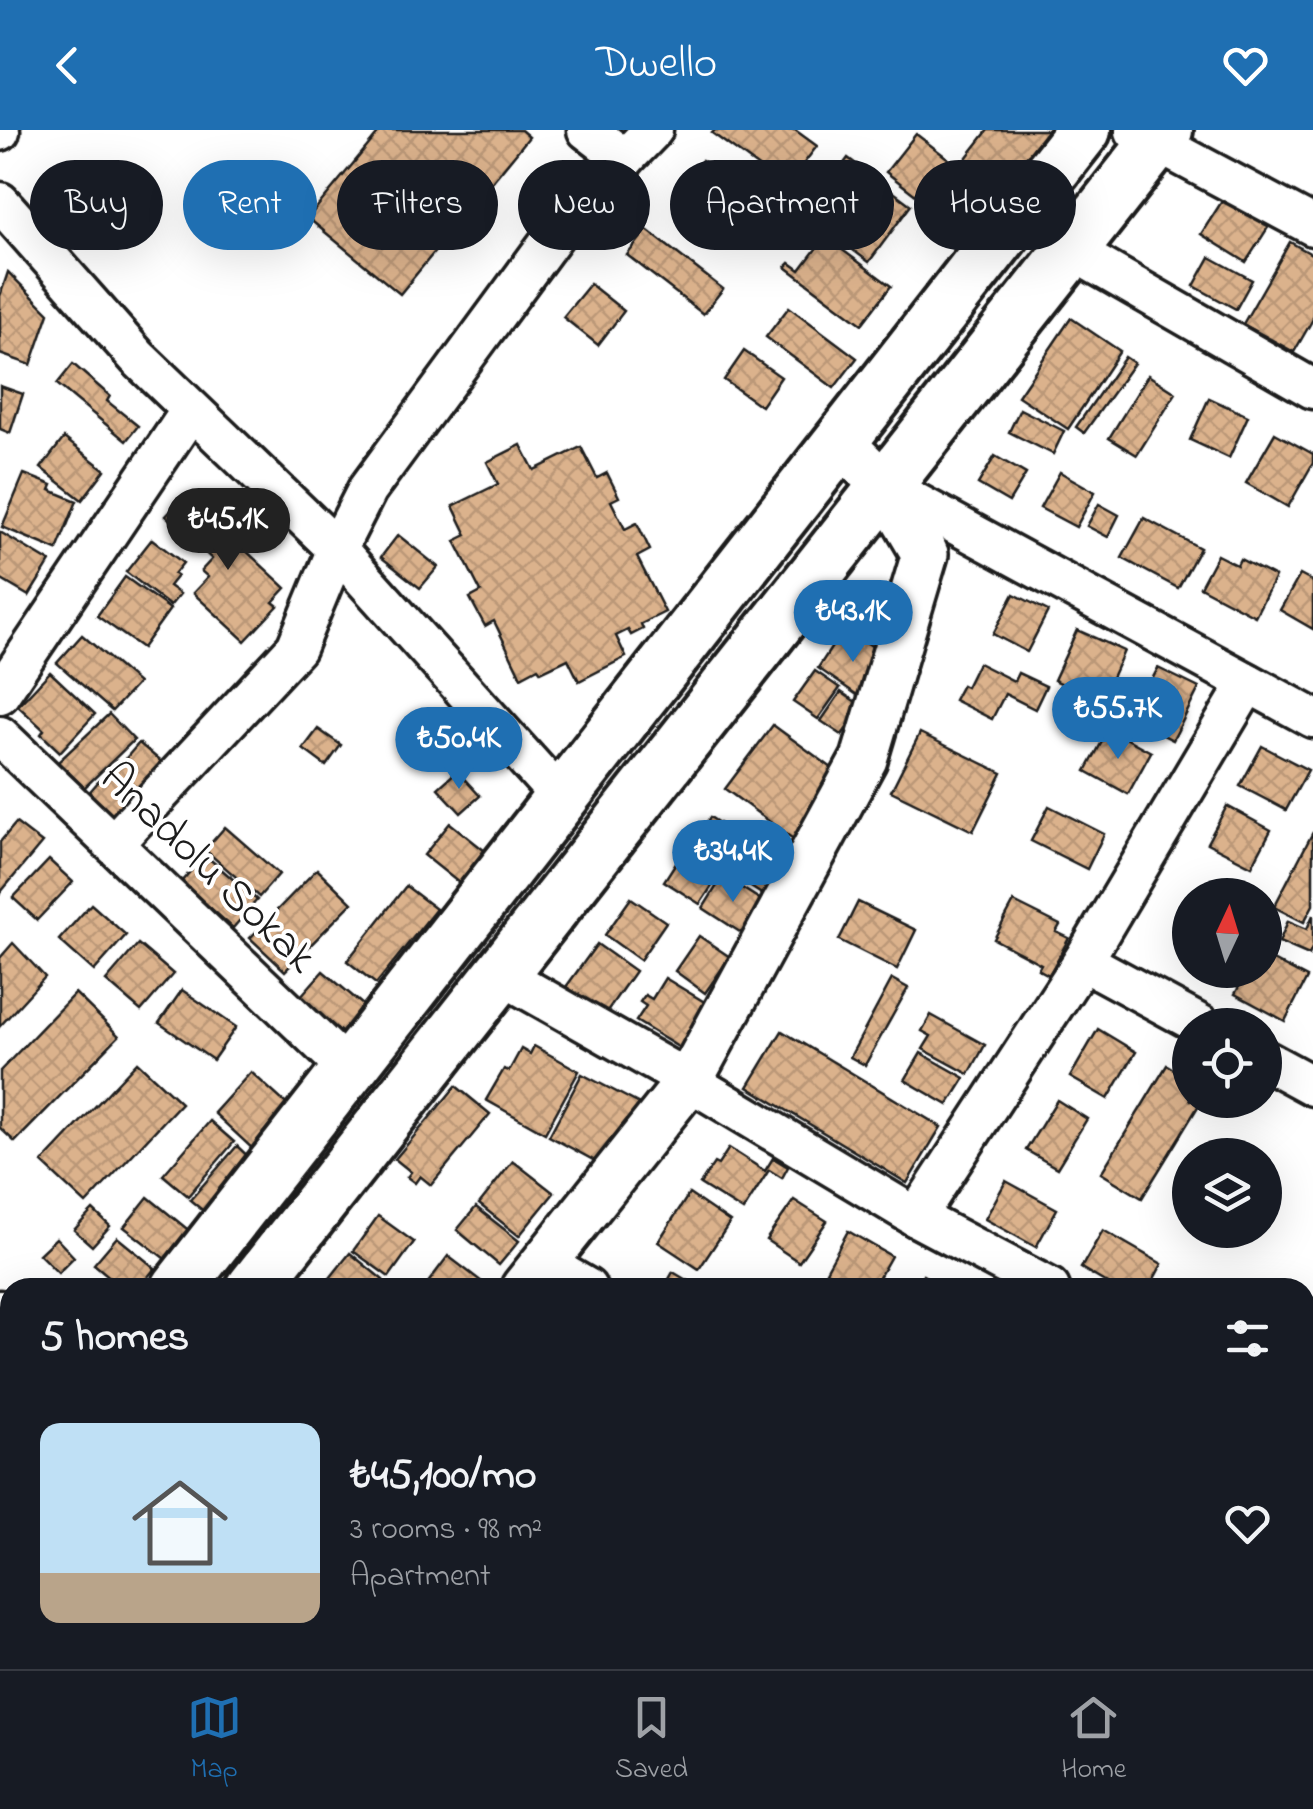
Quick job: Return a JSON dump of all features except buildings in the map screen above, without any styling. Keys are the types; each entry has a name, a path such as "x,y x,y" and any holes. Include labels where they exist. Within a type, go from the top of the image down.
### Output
{"main road":[{"path":"186,1278 1084,130"},
{"path":"1076,243 1152,134"},
{"path":"261,1278 1071,250"}],"street":[{"path":"587,130 625,159"},
{"path":"113,844 296,648 367,490 566,219 653,130"},
{"path":"1152,134 1313,226"},
{"path":"0,202 138,358 337,550 561,798"},
{"path":"1071,250 1313,390"},
{"path":"0,694 192,410"},
{"path":"534,1276 689,1081 864,758 925,554 885,486 840,442"},
{"path":"885,486 1313,718"},
{"path":"916,1217 1083,961 1248,683"},
{"name":"Anadolu Sokak","path":"0,736 348,1070"},
{"path":"1083,961 1172,1009"},
{"path":"500,974 916,1217 1031,1278"},
{"path":"1282,1069 1313,1086"}]}
